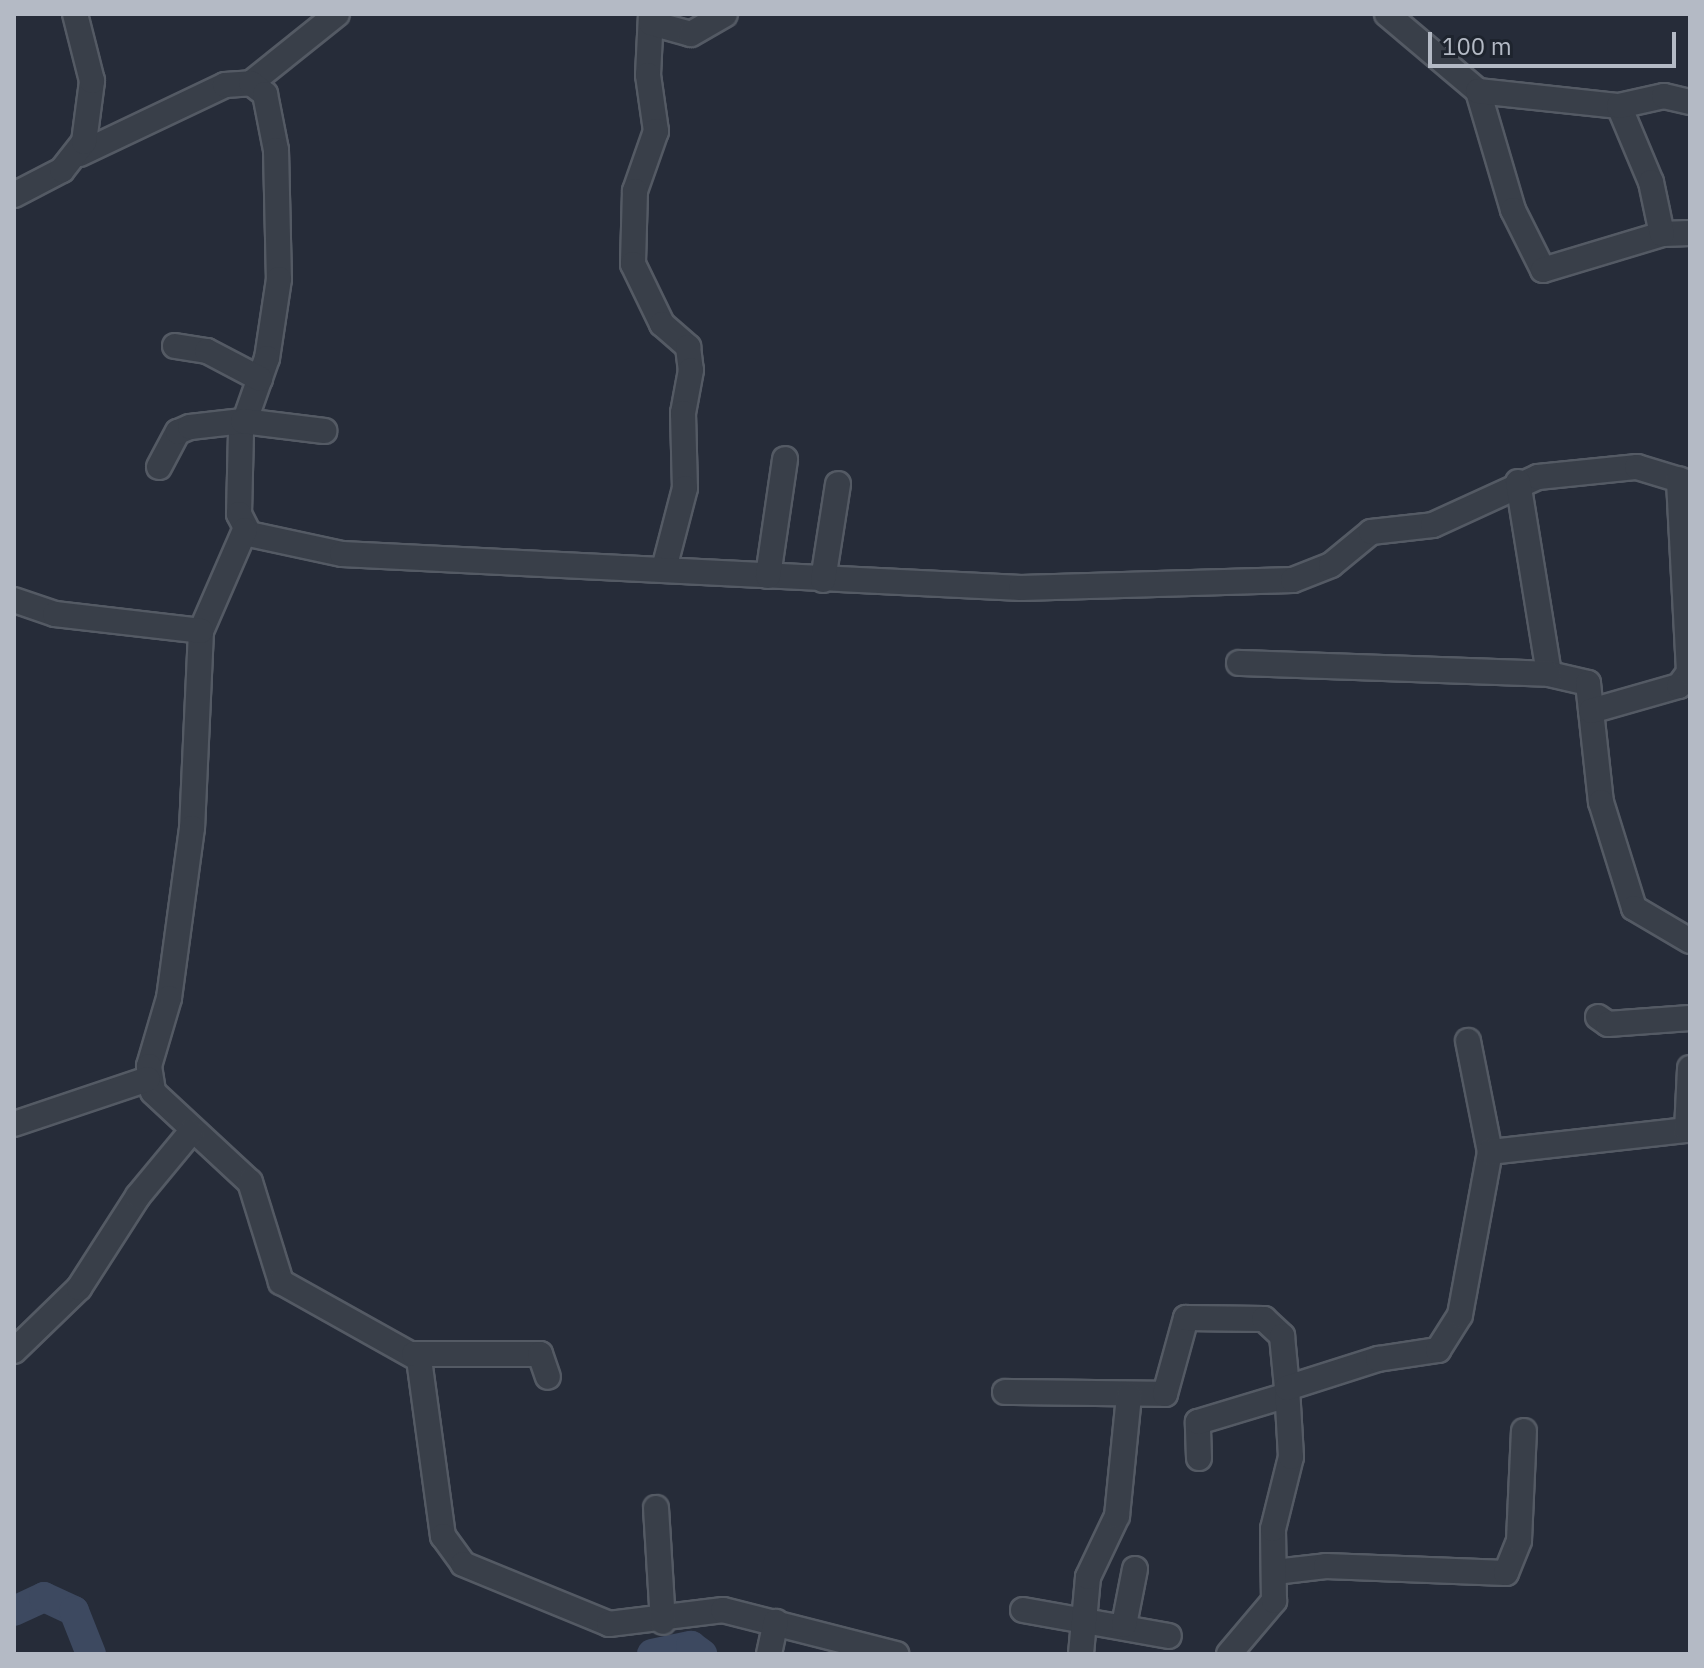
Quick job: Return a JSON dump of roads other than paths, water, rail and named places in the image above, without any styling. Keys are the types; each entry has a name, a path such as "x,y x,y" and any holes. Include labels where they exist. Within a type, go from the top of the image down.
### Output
{"street":[{"path":"75,14 92,81 80,154"},
{"path":"14,195 80,154 225,85 251,83 337,14"},
{"path":"665,565 685,488 683,413 691,370 688,347 662,324 633,264 635,191 656,131 651,18 691,34 725,14"},
{"path":"1387,14 1478,91 1513,210 1543,270 1662,234 1690,233"},
{"path":"148,1079 169,998 192,828 201,631 245,530 243,421 260,379 277,310 279,238 272,118 265,94 251,83"},
{"path":"1478,91 1619,106 1664,96 1690,102"},
{"path":"1619,106 1651,182 1662,234"},
{"path":"175,346 207,351 260,379"},
{"path":"159,467 178,432 243,421 324,431"},
{"path":"768,576 785,459"},
{"path":"245,530 416,563 665,565 823,580 1021,588 1293,580 1331,565 1361,536 1433,525 1518,482 1611,467 1684,481 1686,679 1591,711"},
{"path":"1518,482 1549,674"},
{"path":"823,580 838,484"},
{"path":"14,600 55,614 201,631"},
{"path":"1239,663 1549,674 1585,678 1601,802 1634,908 1690,941"},
{"path":"1598,1017 1608,1024 1690,1018"},
{"path":"1199,1458 1198,1422 1449,1342 1460,1315 1490,1152 1468,1041"},
{"path":"1490,1152 1689,1130 1690,1068"},
{"path":"14,1124 148,1079"},
{"path":"148,1079 191,1132 250,1182 281,1282 414,1354 540,1354 548,1377"},
{"path":"14,1351 79,1288 138,1196 191,1132"},
{"path":"1005,1392 1129,1396 1168,1392 1186,1318 1264,1319 1282,1336 1291,1457 1275,1516 1275,1572 1270,1611 1229,1654"},
{"path":"414,1354 431,1477 453,1556 609,1624 663,1622 723,1610 896,1654"},
{"path":"1081,1654 1088,1577 1117,1516 1129,1396"},
{"path":"1275,1572 1336,1566 1506,1573 1519,1540 1524,1431"},
{"path":"656,1508 663,1622"},
{"path":"1124,1625 1135,1569"},
{"path":"1023,1610 1085,1616 1169,1636"},
{"path":"769,1654 776,1622"}],"waterway":[{"path":"14,1611 44,1597 74,1611 91,1654"},
{"path":"652,1654 691,1646 702,1654"}]}
